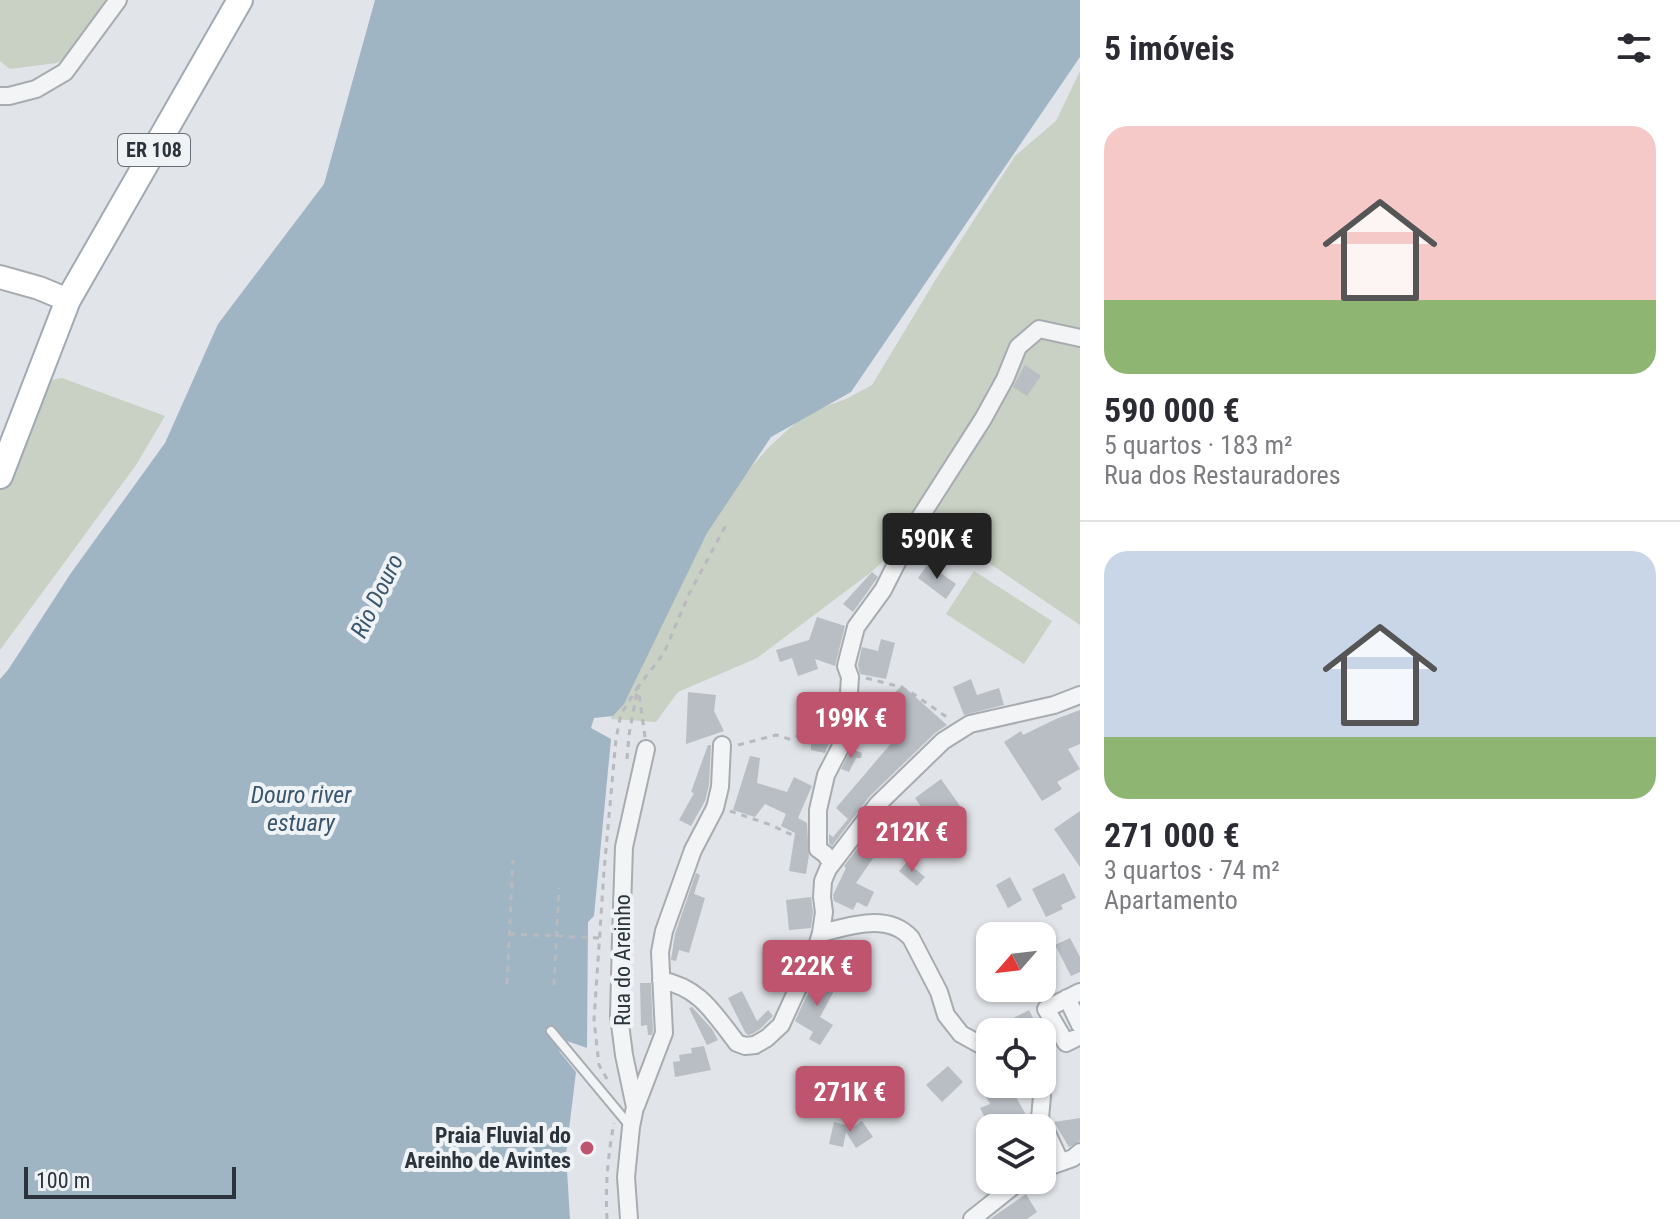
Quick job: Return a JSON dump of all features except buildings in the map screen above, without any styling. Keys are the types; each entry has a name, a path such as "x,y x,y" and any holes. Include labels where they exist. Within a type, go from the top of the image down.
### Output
{"main road":[{"name":"ER 108","path":"0,476 68,300 240,0"},
{"path":"0,277 68,300"}],"street":[{"path":"0,96 36,89 65,72 118,0"},
{"path":"832,864 818,849 818,810 826,775 840,748 847,724 850,677 846,666 856,627 883,590 919,519 983,419 1018,347 1039,329 1080,338"},
{"path":"661,980 691,991 722,1022 737,1043 755,1045 767,1038 781,1025 821,933 823,881 832,864 877,805 943,741 970,724 1054,705 1080,695"},
{"path":"635,1107 664,1033 660,952 664,931 693,850 715,808 720,787 722,745"},
{"name":"Rua do Areinho","path":"629,1219 626,1177 635,1107 619,1016 624,847 646,749"},
{"path":"821,933 870,922 905,931 939,992 946,1015 961,1034 976,1042"},
{"path":"1080,1025 1074,995 1046,1009 1066,1043 1080,1036"},
{"path":"1042,1098 1040,1118 1060,1161"},
{"path":"1056,1163 1073,1158 1080,1152"},
{"path":"972,1219 1003,1194"}],"lane":[{"path":"551,1031 631,1127"}],"path":[{"path":"646,749 638,687 664,653 689,594 726,525"},
{"path":"850,677 897,686 963,728"},
{"path":"722,745 742,745 776,735 789,739 847,724"},
{"path":"715,808 771,825 818,849"},
{"path":"507,984 513,860"},
{"path":"554,985 559,888"},
{"path":"509,934 600,938"},
{"path":"607,1219 610,1143 617,1110"}],"green space":[{"path":"0,0 118,0 90,49 56,63 10,69 0,61"},
{"path":"1080,71 1080,625 986,561 911,537 870,573 757,658 678,692 656,722 611,719 722,491 735,486 768,448 805,414 846,399 872,385 1015,156 1056,121"},
{"path":"62,378 165,416 136,465 0,650 0,450 11,433 20,386"},
{"path":"974,571 1052,621 1024,664 946,614"}],"water":[{"name":"Douro river estuary","path":"375,0 1080,0 1080,57 851,392 771,437 707,533 624,704 613,716 594,718 591,728 611,739 594,916 588,922 587,1048 567,1041 559,1051 576,1072 566,1154 570,1219 0,1219 0,679 71,573 165,443 218,324 324,184"}],"place":[{"name":"Praia Fluvial do Areinho de Avintes","path":"587,1148"}],"water label":[{"name":"Rio Douro","path":"377,596"}]}
